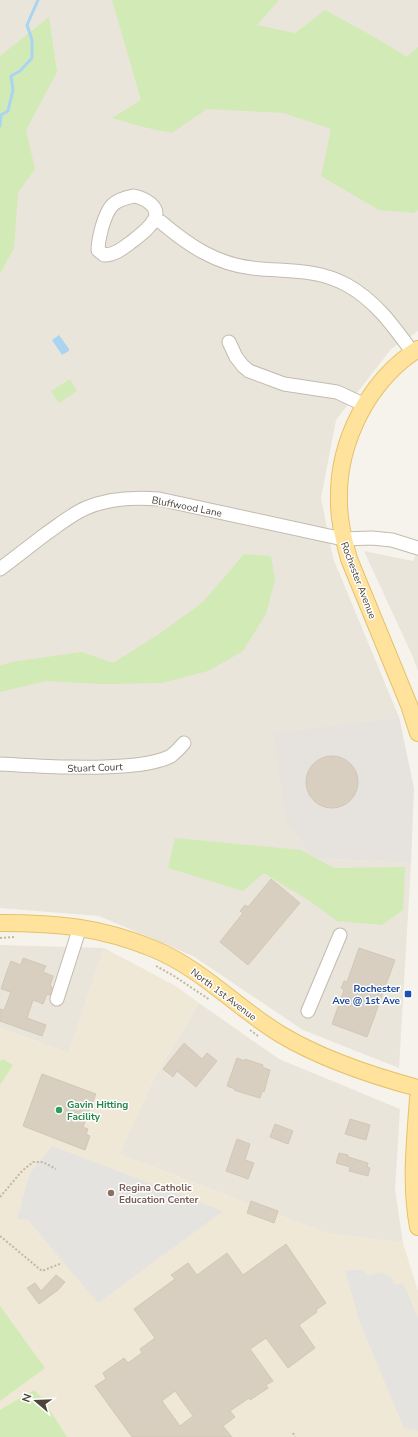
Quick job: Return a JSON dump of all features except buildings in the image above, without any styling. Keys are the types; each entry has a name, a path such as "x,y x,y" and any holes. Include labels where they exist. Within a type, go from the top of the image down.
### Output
{"main road":[{"name":"Rochester Avenue","path":"415,351 381,382 365,405 352,430 342,465 339,502 343,539 349,559 406,698 418,733"},
{"name":"North 1st Avenue","path":"0,923 37,923 80,927 125,938 155,950 191,968 274,1030 306,1048 390,1081 418,1088"},
{"path":"418,1098 413,1159 416,1174 413,1192 418,1227"}],"street":[{"path":"134,196 144,198 153,206 156,214 155,220 146,230 112,255 104,255 98,250 98,243 106,215 109,208 117,201 134,196"},
{"path":"155,220 161,222 196,250 212,258 231,264 252,268 314,273 347,285 362,294 375,306 415,351"},
{"path":"229,342 236,357 242,366 248,371 284,384 337,392 365,405"},
{"name":"Bluffwood Lane","path":"0,569 70,516 86,508 104,502 122,498 140,497 159,499 343,539 372,538 392,540 418,548"},
{"name":"Stuart Court","path":"0,764 73,768 136,765 157,761 170,756 179,750 184,743"},
{"path":"57,999 80,927"},
{"path":"308,1011 340,935"}],"path":[{"path":"0,938 16,937"},
{"path":"154,964 212,1002"},
{"path":"244,1026 260,1038"},
{"path":"0,1197 22,1171 33,1162 43,1162 56,1169"},
{"path":"0,1236 42,1271 62,1263"},
{"path":"293,1433 295,1437"}],"shaded area":[{"path":"0,0 418,0 418,331 391,349 336,420 321,498 333,558 399,717 273,735 315,858 411,863 399,1068 303,1030 193,956 99,916 0,908"},
{"path":"418,550 418,671 364,551 413,561"},
{"path":"399,717 414,788 411,863 315,858 287,821 273,734"},
{"path":"0,945 104,948 69,1053 0,1028"},
{"name":"Regina Catholic Education Center","path":"104,948 174,985 199,1003 154,1078 119,1154 325,1233 403,1243 418,1291 418,1437 0,1437 0,1028 69,1053"},
{"path":"199,1003 279,1059 400,1109 395,1189 403,1243 325,1233 119,1154 154,1078"},
{"path":"52,1146 223,1211 98,1303 28,1220 17,1219 30,1173"},
{"path":"345,1270 362,1270 368,1275 382,1272 391,1277 395,1285 403,1283 418,1318 418,1431 404,1428 359,1320"}],"green space":[{"path":"112,0 279,0 257,25 295,33 325,10 407,57 418,47 418,210 414,213 379,210 321,176 331,129 284,113 207,109 172,133 143,127 112,118 141,100"},
{"path":"49,17 57,72 26,130 35,169 18,193 14,248 0,274 0,56"},
{"path":"70,379 77,391 59,403 51,391"},
{"path":"244,554 271,556 275,580 266,614 243,651 208,671 162,683 102,684 46,681 0,692 0,666 11,662 82,652 113,663 159,634 203,602"},
{"path":"175,838 301,850 334,868 405,867 403,910 382,925 337,921 311,902 264,873 243,891 168,868"},
{"path":"2,1059 13,1065 0,1085 0,1062"},
{"path":"0,1306 45,1368 0,1401"},
{"path":"34,1390 42,1398 67,1437 0,1437 0,1410"}],"water":[{"path":"59,335 69,349 69,351 62,355 52,340"}],"waterway":[{"path":"0,126 1,115 8,111 13,90 11,76 20,71 32,58 32,40 27,25 38,0"}],"place":[{"name":"Rochester Ave @ 1st Ave","path":"408,994"},
{"name":"Gavin Hitting Facility","path":"59,1110"},
{"name":"Regina Catholic Education Center","path":"111,1193"}]}
